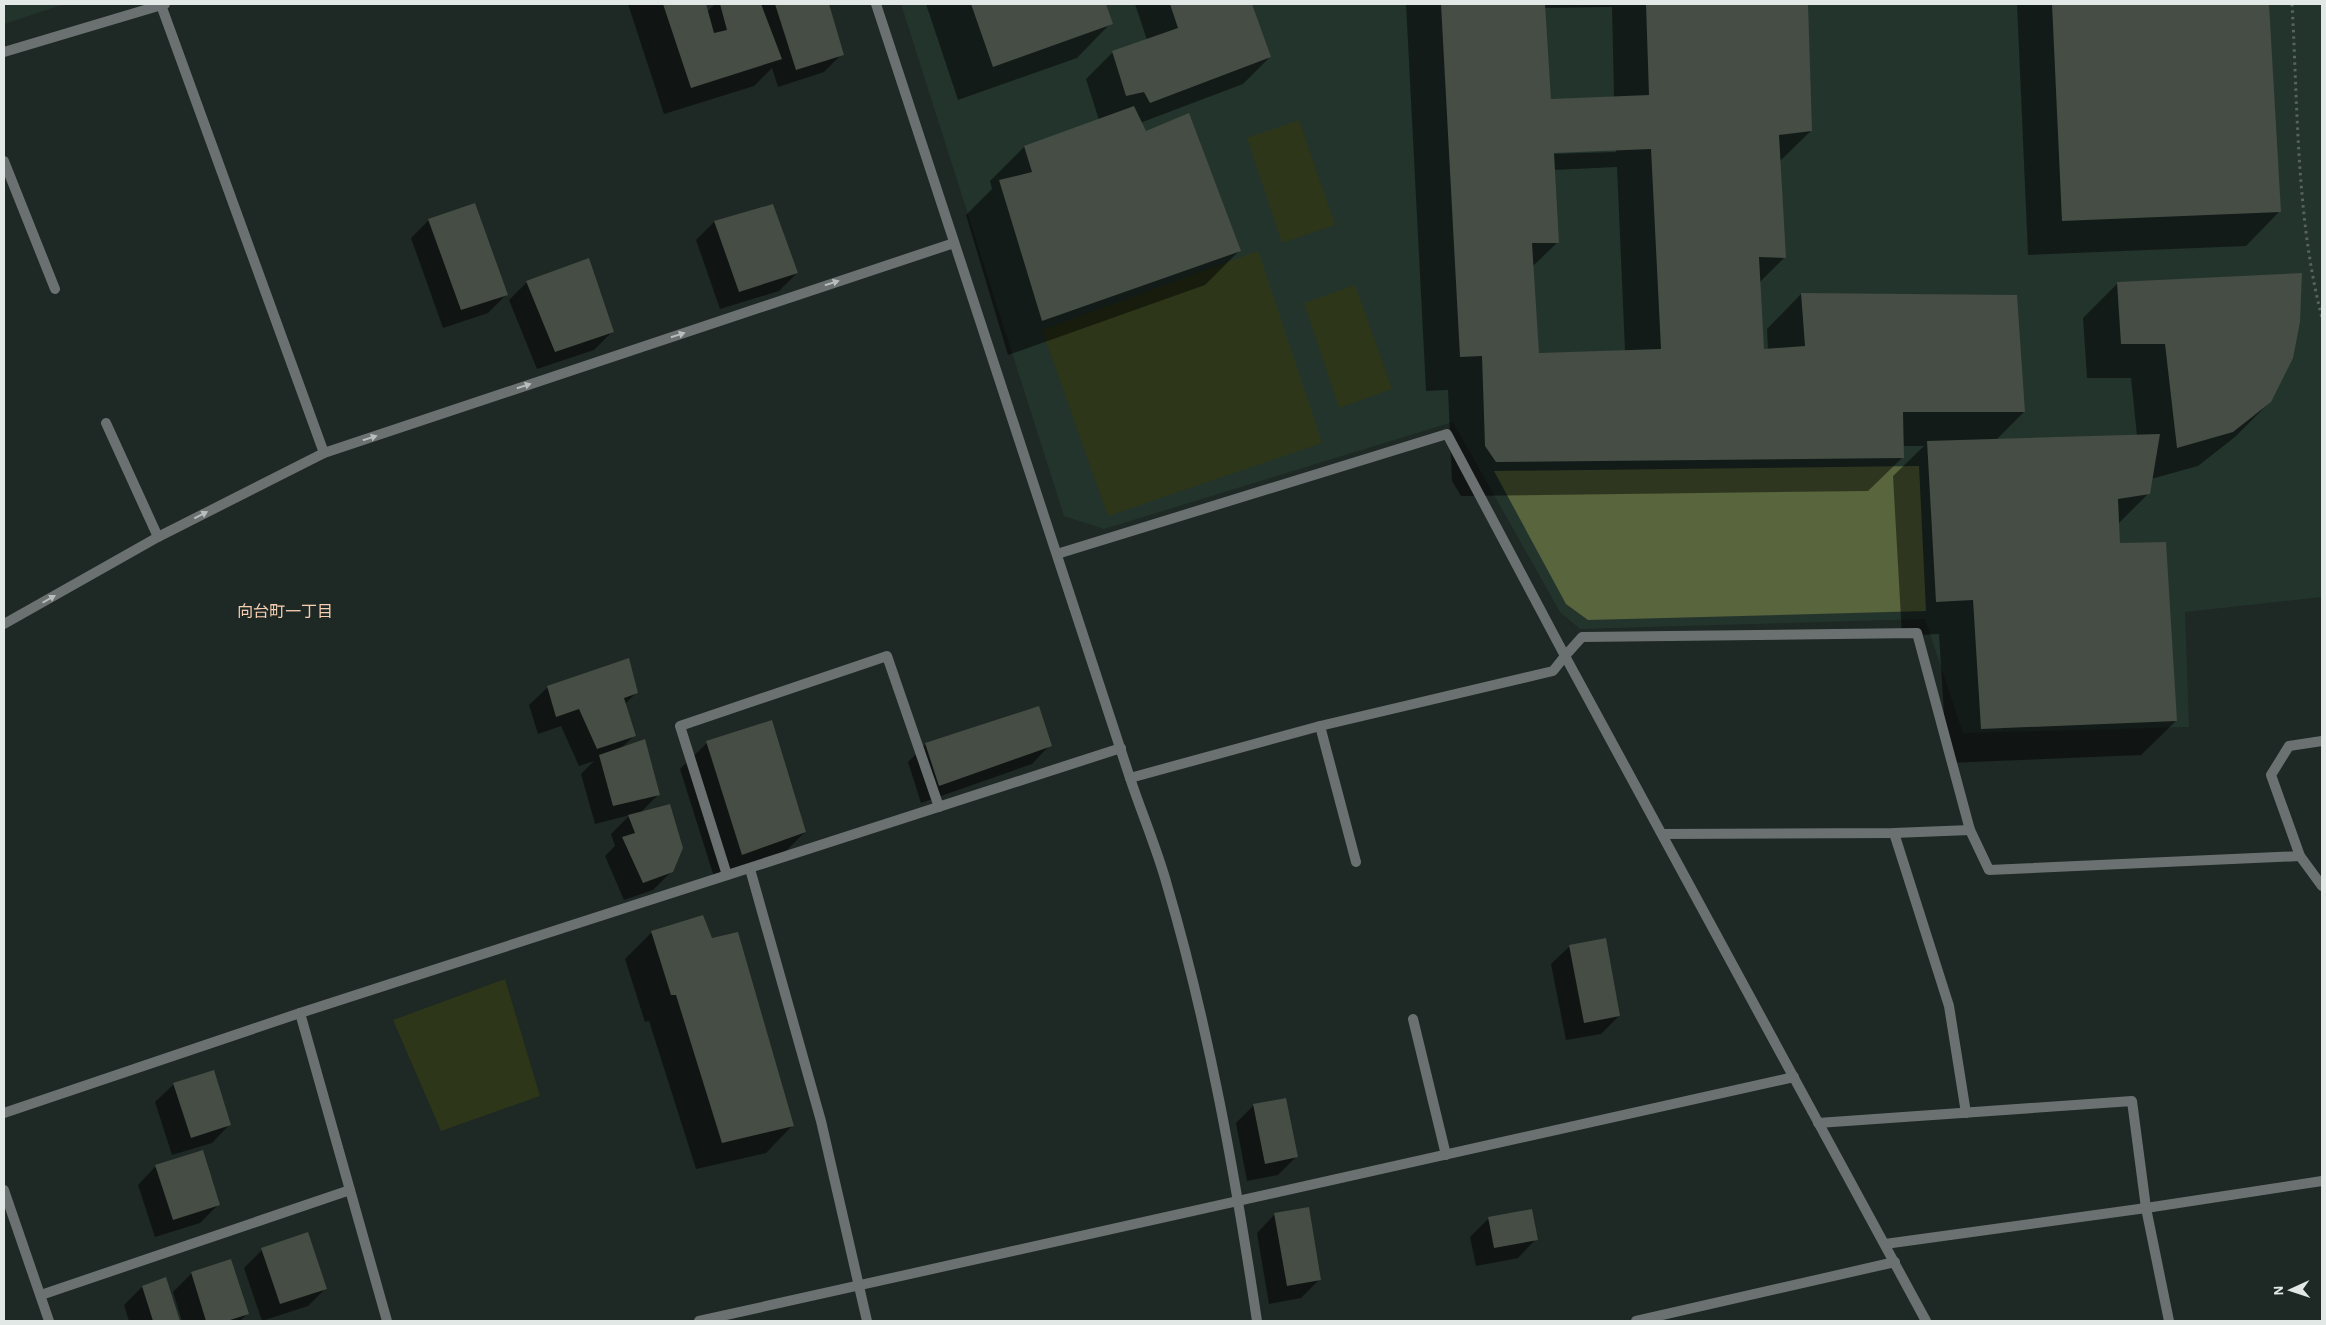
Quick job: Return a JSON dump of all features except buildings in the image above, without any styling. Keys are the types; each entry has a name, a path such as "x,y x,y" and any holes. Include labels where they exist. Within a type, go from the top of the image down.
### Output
{"street":[{"path":"876,4 1120,748 1167,884 1205,1030 1239,1201 1258,1321"},
{"path":"4,52 163,5 324,453"},
{"path":"4,161 55,289"},
{"path":"5,622 158,537 324,453 954,243"},
{"path":"106,423 158,537"},
{"path":"1057,554 1447,434 1565,656 1926,1321"},
{"path":"1130,778 1320,726 1553,672 1582,637 1917,633 1970,830 1989,870 2300,856"},
{"path":"727,875 680,726 887,656 939,807"},
{"path":"1320,726 1356,862"},
{"path":"2322,741 2289,746 2271,775 2300,856 2322,886"},
{"path":"4,1113 300,1013 1120,748"},
{"path":"1662,834 1894,833 1970,830"},
{"path":"1894,833 1949,1006 1966,1113"},
{"path":"750,869 821,1121 867,1321"},
{"path":"300,1013 387,1321"},
{"path":"1412,1019 1446,1155"},
{"path":"699,1321 1794,1077"},
{"path":"1818,1123 2132,1101 2146,1208 2169,1321"},
{"path":"1884,1244 2146,1208 2322,1181"},
{"path":"4,1190 50,1321"},
{"path":"41,1295 350,1190"},
{"path":"1636,1321 1895,1262"}],"path":[{"path":"2292,4 2303,194 2310,259 2322,318"}],"shaded area":[{"path":"4,4 65,4 4,24"},
{"path":"901,4 2322,4 2322,597 2185,612 2189,727 1963,733 1925,619 1580,629 1560,612 1453,422 1104,529 1064,516"}],"green space":[{"path":"1299,120 1335,225 1282,243 1247,138"},
{"path":"1258,251 1322,443 1108,516 1042,330"},
{"path":"1355,285 1392,389 1339,408 1304,303"},
{"path":"1919,466 1926,611 1588,620 1566,604 1494,471"},
{"path":"505,979 540,1096 441,1131 393,1020"}],"district":[{"name":"向台町一丁目","path":"285,612"}]}
